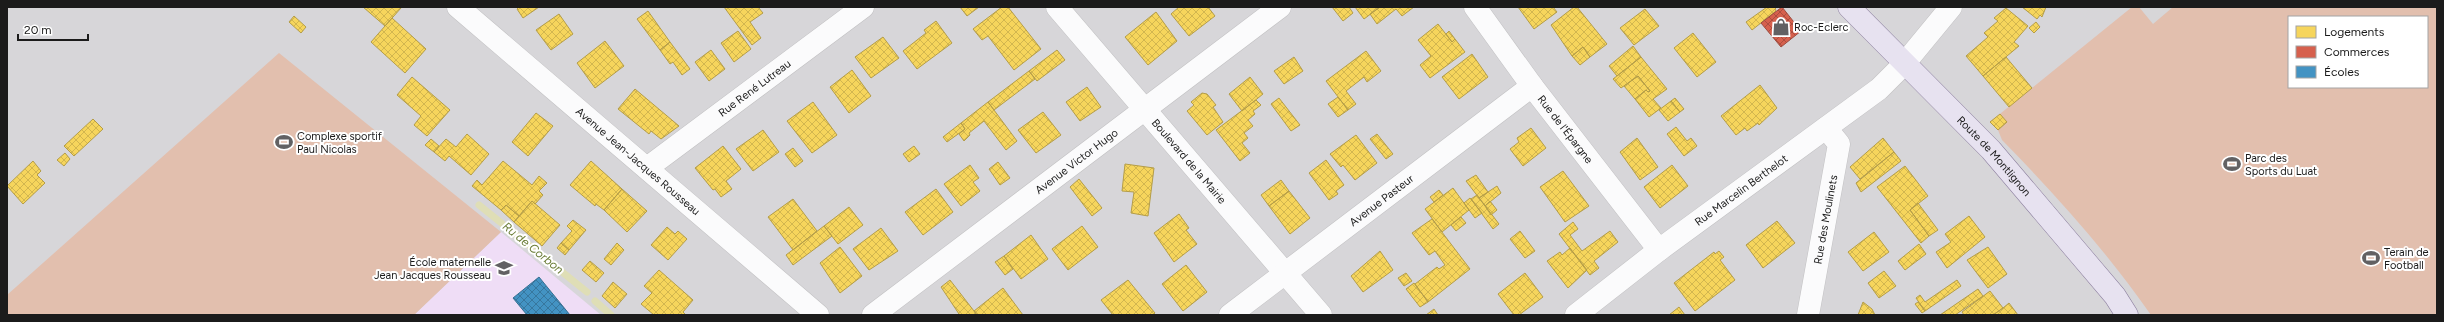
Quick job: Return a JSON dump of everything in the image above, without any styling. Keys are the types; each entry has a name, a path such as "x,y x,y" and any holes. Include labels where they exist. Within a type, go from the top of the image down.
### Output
{"main road":[{"name":"Route de Montlignon","path":"1849,7 1991,150 2115,296 2127,315"}],"street":[{"name":"Avenue Jean-Jacques Rousseau","path":"458,7 818,315"},
{"name":"Rue René Lutreau","path":"647,168 863,7"},
{"name":"Boulevard de la Mairie","path":"1057,7 1321,315"},
{"name":"Avenue Victor Hugo","path":"873,315 1280,7"},
{"name":"Rue de l'Épargne","path":"1475,7 1532,86 1659,250"},
{"name":"Rue Marcelin Berthelot","path":"1576,315 1659,250 1879,89 1904,64 1951,7"},
{"name":"Avenue Pasteur","path":"1230,315 1532,86"},
{"name":"Rue des Moulinets","path":"1808,315 1839,144 1826,128"}],"shaded area":[{"path":"7,7 2437,7 2437,315 7,315"},
{"name":"Parc des Sports du Luat","path":"2132,7 2437,7 2437,315 2151,315 2099,246 2002,140 1998,130 1990,122"},
{"path":"2139,7 2173,7 2153,24"},
{"name":"Complexe sportif Paul Nicolas","path":"279,53 501,232 414,315 7,315 7,295"},
{"name":"École maternelle Jean Jacques Rousseau","path":"501,232 601,315 414,315"}],"building: Logements":[{"path":"363,7 400,7 401,8 385,26"},
{"path":"519,7 539,7 523,18 517,9"},
{"path":"724,7 758,7 763,13 750,22 761,38 752,45"},
{"path":"960,7 979,7 967,16"},
{"path":"1002,7 1008,7 1041,49 1014,70 988,36 982,40 973,29"},
{"path":"1179,7 1208,7 1215,16 1189,36 1171,14"},
{"path":"1332,7 1349,7 1353,13 1343,21"},
{"path":"1355,7 1380,7 1364,19"},
{"path":"1380,7 1414,7 1402,16 1396,9 1377,24 1370,14"},
{"path":"1518,7 1553,7 1557,12 1534,29"},
{"path":"1574,7 1577,7 1607,44 1590,57 1583,47 1572,56 1551,25"},
{"path":"1767,7 1777,7 1775,9 1776,11 1752,30 1746,22"},
{"path":"2022,7 2046,7 2042,17 2040,15 2037,19"},
{"path":"2006,8 2028,26 2014,42 2019,46 1983,76 1966,56 1988,37 1984,33 1998,21 1994,18"},
{"path":"1645,9 1659,26 1634,45 1620,28"},
{"path":"648,11 670,42 660,50 637,19"},
{"path":"1156,12 1177,41 1148,65 1125,37"},
{"path":"559,14 573,34 551,50 536,30"},
{"path":"294,16 306,27 301,33 289,22"},
{"path":"392,18 426,49 405,73 371,42"},
{"path":"936,21 952,43 917,69 903,51 926,33 924,30"},
{"path":"2036,22 2040,27 2034,33 2029,28"},
{"path":"1438,24 1452,42 1455,39 1465,52 1430,78 1420,65 1431,56 1418,40"},
{"path":"738,31 751,49 734,62 721,43"},
{"path":"1449,31 1455,39 1452,42 1446,34"},
{"path":"1693,33 1716,62 1697,77 1674,48"},
{"path":"883,37 899,58 871,78 855,57"},
{"path":"605,41 624,66 595,88 577,63"},
{"path":"670,42 690,69 682,75 673,62 670,64 660,50"},
{"path":"1633,46 1641,57 1617,76 1609,66"},
{"path":"1583,47 1590,57 1580,65 1572,56"},
{"path":"711,50 725,69 709,81 695,62"},
{"path":"1057,50 1065,60 1037,81 1029,71"},
{"path":"1366,51 1381,71 1367,82 1364,77 1346,91 1356,104 1348,110 1326,81"},
{"path":"1472,54 1488,77 1459,99 1442,77"},
{"path":"1294,57 1303,71 1284,84 1274,71"},
{"path":"1641,57 1667,89 1653,99 1661,108 1649,117 1635,99 1646,90 1648,92 1650,91 1638,76 1621,88 1613,79"},
{"path":"2006,57 2032,88 2009,107 1983,76"},
{"path":"852,70 871,96 849,113 830,87"},
{"path":"1029,71 1035,79 994,110 988,102"},
{"path":"1638,76 1650,91 1648,92 1646,90 1635,99 1624,86"},
{"path":"412,77 450,110 427,136 414,125 421,116 397,95"},
{"path":"1250,77 1263,94 1242,111 1229,94"},
{"path":"1760,85 1777,108 1759,125 1758,123 1747,131 1745,128 1736,135 1721,116"},
{"path":"1087,87 1101,107 1080,121 1066,102"},
{"path":"635,89 679,126 661,139 651,131 649,134 618,109"},
{"path":"1202,93 1207,94 1216,105 1213,107 1223,122 1207,135 1187,111 1194,105 1191,102"},
{"path":"1338,97 1348,110 1338,117 1328,104"},
{"path":"1279,98 1300,125 1291,131 1271,104"},
{"path":"1675,98 1684,109 1680,112 1671,101"},
{"path":"1256,100 1261,105 1253,111 1255,114 1248,120 1253,126 1244,133 1248,138 1242,143 1250,153 1240,161 1216,130"},
{"path":"1671,101 1680,112 1668,121 1659,110"},
{"path":"813,102 837,135 812,153 787,121"},
{"path":"988,102 1017,141 1006,150 984,121 969,133 970,135 964,141 959,134 965,129 961,123"},
{"path":"1043,112 1061,135 1036,153 1018,130"},
{"path":"536,113 553,126 528,156 512,142"},
{"path":"2000,114 2007,122 1998,130 1990,122"},
{"path":"93,119 103,129 74,156 64,146"},
{"path":"961,123 965,129 947,142 943,137"},
{"path":"1676,127 1687,141 1691,138 1697,146 1684,156 1667,134"},
{"path":"1531,128 1546,148 1523,166 1510,149 1519,142 1517,138"},
{"path":"763,130 779,152 753,171 736,149"},
{"path":"467,134 489,154 471,175 449,156 445,161 434,152 446,139 456,147"},
{"path":"1377,134 1393,154 1386,159 1370,139"},
{"path":"1356,135 1377,163 1355,180 1343,165 1341,167 1330,154"},
{"path":"1637,138 1658,167 1640,180 1620,152"},
{"path":"1883,138 1894,152 1860,179 1850,167"},
{"path":"431,139 439,146 434,152 425,145"},
{"path":"723,146 741,169 726,181 732,189 721,197 715,189 713,190 695,168"},
{"path":"914,146 920,154 909,162 903,154"},
{"path":"793,148 803,161 795,167 785,154"},
{"path":"1894,152 1901,161 1861,192 1856,183"},
{"path":"65,153 70,159 64,166 57,160"},
{"path":"1326,160 1344,185 1336,191 1338,194 1329,200 1309,173"},
{"path":"33,161 41,171 37,175 45,183 23,204 7,186"},
{"path":"503,161 532,185 539,176 547,183 539,191 543,195 535,204 532,201 519,216 506,205 501,210 472,186 477,180 482,185"},
{"path":"591,161 622,189 604,210 596,204 595,206 570,185"},
{"path":"998,162 1010,178 1000,185 989,169"},
{"path":"1125,164 1154,168 1148,216 1131,213 1134,192 1122,191"},
{"path":"970,165 979,178 973,182 980,191 961,206 944,184"},
{"path":"1672,165 1688,186 1660,208 1644,187"},
{"path":"1905,166 1928,196 1910,210 1929,236 1921,243 1877,187"},
{"path":"1563,171 1589,206 1565,222 1540,187"},
{"path":"1476,175 1488,192 1479,198 1466,181"},
{"path":"1079,179 1102,208 1092,216 1070,187"},
{"path":"1281,180 1289,191 1269,206 1261,195"},
{"path":"1497,186 1501,193 1485,206 1479,198"},
{"path":"1453,188 1469,210 1442,232 1425,209"},
{"path":"622,189 647,211 627,232 604,210"},
{"path":"936,189 953,212 923,235 905,212"},
{"path":"1439,190 1443,195 1434,202 1430,197"},
{"path":"1289,191 1310,218 1290,234 1269,206"},
{"path":"1477,195 1499,224 1493,229 1471,199"},
{"path":"1470,198 1482,213 1475,218 1464,203"},
{"path":"793,199 817,231 793,250 768,217"},
{"path":"532,201 560,225 542,246 514,222"},
{"path":"1490,201 1497,210 1491,215 1485,206"},
{"path":"1918,203 1938,230 1929,236 1910,210"},
{"path":"506,205 519,216 514,222 501,210"},
{"path":"849,207 863,225 838,244 824,226"},
{"path":"1179,214 1189,228 1186,230 1197,244 1174,262 1154,233"},
{"path":"1969,216 1985,237 1947,268 1936,252 1951,242 1945,234"},
{"path":"1461,217 1466,223 1456,231 1451,225"},
{"path":"1432,219 1470,269 1428,302 1415,284 1437,267 1439,269 1445,265 1435,251 1429,255 1412,233"},
{"path":"573,220 586,230 569,250 561,243 572,231 567,226"},
{"path":"1777,221 1795,243 1763,268 1746,245"},
{"path":"1573,222 1578,229 1570,235 1582,251 1610,231 1618,242 1594,261 1599,268 1590,275 1559,234"},
{"path":"824,226 832,236 793,265 786,255"},
{"path":"1082,226 1098,247 1068,270 1052,249"},
{"path":"667,227 675,234 678,231 687,239 668,260 651,245"},
{"path":"881,228 898,251 869,270 853,249"},
{"path":"1520,231 1535,251 1525,258 1510,239"},
{"path":"1874,232 1889,252 1863,271 1848,252"},
{"path":"1031,235 1048,259 1021,279 1004,256"},
{"path":"561,243 569,250 565,255 557,248"},
{"path":"617,243 624,250 611,265 604,259"},
{"path":"1919,244 1926,254 1905,270 1898,261"},
{"path":"840,247 862,276 840,293 820,263"},
{"path":"1988,247 2007,274 1988,288 1967,260"},
{"path":"1570,248 1587,270 1568,288 1547,261 1560,252 1562,255"},
{"path":"1380,251 1393,270 1363,292 1351,276"},
{"path":"1719,251 1724,257 1720,260 1735,280 1695,311 1674,283 1714,252 1715,254"},
{"path":"1004,256 1013,269 1005,275 995,262"},
{"path":"590,261 604,273 596,282 582,270"},
{"path":"1186,265 1207,292 1183,311 1162,284"},
{"path":"659,270 693,300 683,312 686,315 654,315 641,304 652,293 644,286"},
{"path":"1884,271 1896,286 1879,298 1868,283"},
{"path":"1406,273 1412,281 1404,286 1398,278"},
{"path":"1525,273 1543,297 1519,315 1514,315 1498,294"},
{"path":"950,280 977,315 957,315 959,314 941,287"},
{"path":"1128,280 1155,313 1153,315 1113,315 1101,300"},
{"path":"1957,280 1961,286 1925,311 1916,298 1920,295 1925,302"},
{"path":"613,282 627,294 615,308 602,296"},
{"path":"1414,283 1428,302 1420,307 1406,289"},
{"path":"1003,288 1023,315 977,315 974,311"},
{"path":"1978,289 1983,296 1955,315 1940,315"},
{"path":"1990,291 2003,308 1993,315 1964,315 1962,312"},
{"path":"1863,302 1872,309 1875,315 1858,315"},
{"path":"1918,302 1925,311 1922,313 1915,304"},
{"path":"2009,303 2018,315 1993,315 2003,308"},
{"path":"1679,307 1685,315 1669,315"},
{"path":"1434,309 1438,315 1426,315"}],"building: Commerces":[{"name":"Roc-Eclerc","path":"1782,7 1801,31 1781,47 1761,23"}],"building: Écoles":[{"path":"539,277 570,315 527,315 513,298"}],"waterway":[{"name":"Ru de Corbon","path":"479,205 587,292"},
{"name":"Ru de Corbon","path":"595,301 611,315"}],"place":[{"name":"Roc-Eclerc","path":"1781,27"},
{"name":"Complexe sportif Paul Nicolas","path":"284,142"},
{"name":"Parc des Sports du Luat","path":"2232,164"},
{"name":"Terain de Football","path":"2371,258"},
{"name":"École maternelle Jean Jacques Rousseau","path":"504,268"}]}
